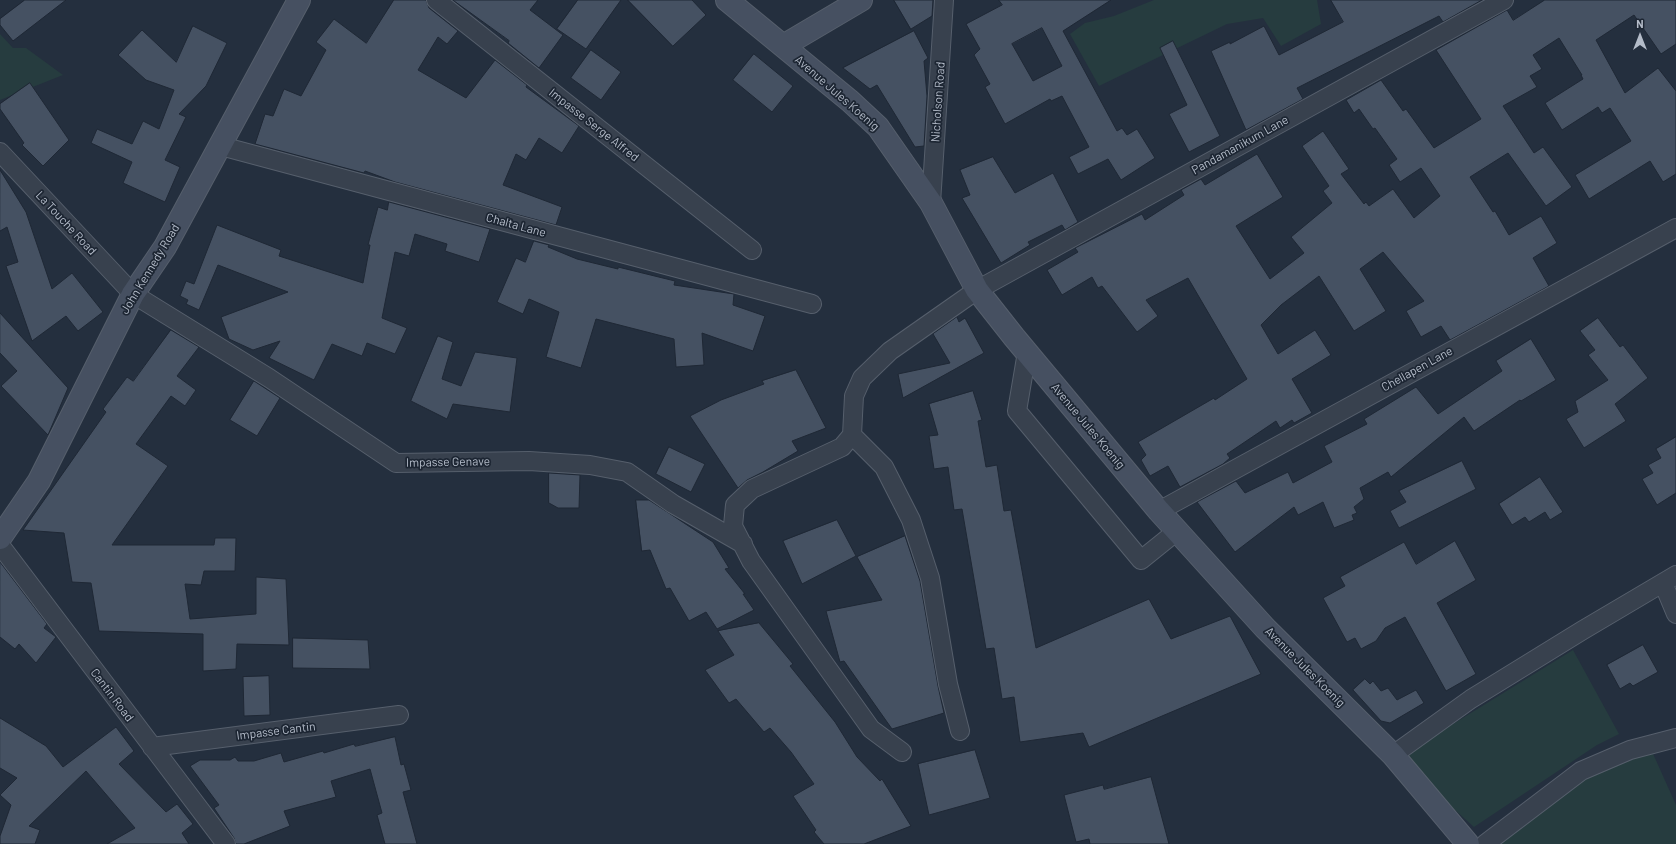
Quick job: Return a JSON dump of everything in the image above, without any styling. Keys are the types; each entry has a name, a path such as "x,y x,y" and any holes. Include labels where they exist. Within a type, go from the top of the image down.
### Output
{"street":[{"name":"John Kennedy Road","path":"0,538 38,481 133,294 165,247 299,0"},
{"name":"Impasse Serge Alfred","path":"436,0 752,250"},
{"name":"Avenue Jules Koenig","path":"727,0 878,127 931,203 976,290 1027,352 1159,511 1265,628 1393,755 1468,844"},
{"path":"783,46 861,0"},
{"name":"Nicholson Road","path":"931,203 944,0"},
{"name":"Pandamanikum Lane","path":"852,435 854,396 862,378 890,351 976,290 1504,0"},
{"name":"Chalta Lane","path":"221,146 812,304"},
{"name":"La Touche Road","path":"0,152 133,294"},
{"name":"Chellapen Lane","path":"1159,511 1676,228"},
{"name":"Impasse Genave","path":"133,294 269,378 396,463 529,461 590,465 627,472 673,504 743,544"},
{"path":"1027,352 1017,411 1141,560 1177,531"},
{"path":"733,526 735,505 752,489 842,447 852,435 884,467 911,520 930,578 948,684 960,731"},
{"path":"396,463 432,450 499,450 599,455 630,464 733,526 751,560 871,729 902,752"},
{"name":"Cantin Road","path":"0,545 226,844"},
{"path":"1393,755 1471,699 1669,579 1676,614"},
{"name":"Impasse Cantin","path":"152,747 399,715"},
{"path":"1486,844 1581,771 1630,750 1676,738"}],"green space":[{"path":"1154,0 1317,0 1321,24 1281,46 1263,18 1227,24 1099,86 1070,34 1085,23 1114,16"},
{"path":"0,34 13,48 26,48 63,75 0,100"},
{"path":"1573,650 1619,734 1597,745 1474,827 1437,794 1406,753"},
{"path":"1650,747 1676,805 1676,844 1497,844 1577,786 1591,771"}],"building":[{"path":"25,0 66,0 13,41 0,25 0,19"},
{"path":"394,0 426,0 429,8 458,31 447,44 438,37 418,70 466,98 495,60 527,85 526,87 579,126 562,153 539,138 526,160 516,154 503,185 562,207 556,225 395,182 365,171 364,173 255,144 265,114 273,116 284,89 301,96 326,50 316,42 334,19 366,43"},
{"path":"453,0 538,0 530,10 563,35 539,68 508,43 509,41"},
{"path":"578,0 621,0 586,49 557,29"},
{"path":"628,0 692,0 706,15 673,46"},
{"path":"894,0 933,0 932,16 911,29"},
{"path":"999,0 1111,0 1063,31 1117,131 1122,128 1127,135 1137,129 1155,158 1121,180 1108,159 1078,174 1069,157 1089,147 1062,96 1051,101 1050,99 1005,124 985,87 990,84 974,55 980,49 966,24 1002,5","holes":["1042,28 1062,66 1033,81 1012,44"]},
{"path":"1331,0 1482,0 1443,22 1439,16 1297,88 1303,99 1246,130 1211,51 1230,42 1230,44 1264,26 1279,55 1343,22"},
{"path":"1545,0 1676,0 1676,44 1661,54 1634,15 1596,40 1625,93 1658,68 1676,91 1676,174 1663,182 1650,161 1589,199 1575,175 1631,141 1610,108 1602,113 1598,107 1562,130 1545,103 1583,79 1559,38 1533,55 1542,69 1530,76 1537,87 1503,106 1534,153 1543,147 1572,187 1546,206 1508,153 1470,177 1493,212 1495,211 1509,235 1541,216 1557,243 1533,258 1549,286 1450,340 1441,326 1421,337 1406,311 1424,301 1383,252 1360,269 1386,311 1354,331 1319,276 1281,305 1261,325 1278,354 1315,330 1331,355 1292,379 1312,413 1294,423 1292,420 1280,428 1276,421 1227,454 1230,458 1223,464 1180,487 1168,466 1150,476 1141,460 1146,455 1138,442 1214,398 1215,400 1247,379 1188,278 1146,300 1158,316 1137,332 1102,286 1098,288 1092,277 1062,295 1047,270 1078,252 1075,248 1142,214 1145,220 1184,195 1181,190 1201,179 1205,185 1257,154 1283,197 1236,226 1270,279 1304,253 1291,237 1332,203 1323,191 1329,186 1302,146 1323,131 1349,169 1341,174 1364,204 1366,202 1369,206 1393,189 1414,218 1440,196 1421,168 1400,182 1389,165 1397,159 1375,128 1373,129 1359,109 1354,113 1346,100 1381,80 1403,111 1406,109 1434,148 1481,119 1436,50 1507,10 1513,20"},
{"path":"193,26 227,43 206,86 179,114 186,117 165,160 180,167 165,202 123,183 132,162 91,143 97,129 132,144 143,121 159,129 174,90 146,80 118,55 142,30 176,62"},
{"path":"914,31 928,58 924,61 927,96 924,146 915,147 877,85 870,89 843,68"},
{"path":"1173,41 1220,136 1189,152 1169,114 1187,105 1160,48"},
{"path":"591,50 621,72 601,100 571,78"},
{"path":"754,54 793,86 772,112 733,80"},
{"path":"30,83 69,140 43,166 22,145 24,143 0,109 0,104"},
{"path":"993,157 1015,193 1053,173 1078,222 1065,230 1062,225 1028,242 1030,245 1001,263 962,198 970,195 960,170"},
{"path":"0,170 26,212 52,289 72,273 103,312 78,331 66,316 32,341 6,266 18,262 7,227 0,231"},
{"path":"389,202 490,229 479,262 445,251 447,244 415,234 409,256 395,252 382,318 407,328 395,354 367,343 362,356 332,344 314,380 269,358 280,341 253,350 229,339 221,317 288,292 218,265 199,310 186,304 188,300 180,296 186,281 194,284 217,225 281,250 279,256 363,283 370,245 368,245 378,207 387,210"},
{"path":"534,241 549,245 548,247 577,259 675,281 674,285 734,294 733,305 765,316 753,351 702,333 704,365 676,367 674,339 596,319 581,368 546,357 559,312 529,299 523,314 497,302 516,258 525,262"},
{"path":"0,313 68,388 48,435 1,386 17,371 0,353"},
{"path":"957,317 959,322 965,318 984,353 903,398 898,374 950,363 933,334"},
{"path":"1598,318 1620,347 1623,345 1648,378 1615,404 1626,421 1584,448 1566,419 1578,412 1575,401 1608,380 1588,355 1595,350 1580,331"},
{"path":"171,330 199,347 177,376 196,390 185,406 171,396 136,444 168,466 112,545 214,545 215,538 236,538 235,571 204,571 201,585 185,584 190,619 256,614 256,577 286,579 289,645 237,644 236,669 203,671 203,634 99,631 91,583 72,582 64,533 23,530 106,412 103,409 127,377 133,381"},
{"path":"438,336 453,342 442,379 461,386 475,352 517,358 510,412 453,404 447,419 411,401"},
{"path":"1531,339 1556,380 1521,401 1520,400 1474,431 1464,417 1391,477 1388,472 1360,488 1364,499 1354,507 1357,513 1352,515 1354,520 1334,528 1323,502 1298,515 1294,507 1235,552 1197,502 1236,481 1245,493 1288,472 1293,483 1332,462 1324,446 1367,424 1364,419 1416,387 1438,414 1502,371 1496,361"},
{"path":"796,370 826,428 792,441 798,451 747,480 738,488 690,416 721,400 764,384 762,381"},
{"path":"254,381 280,398 257,436 230,420"},
{"path":"973,391 982,420 978,421 986,467 997,465 1004,511 1011,510 1036,648 1149,599 1171,639 1230,616 1261,674 1089,747 1083,733 1020,742 1014,697 1002,699 994,648 986,649 962,509 954,510 948,467 934,469 929,436 938,435 929,404"},
{"path":"1676,437 1676,493 1657,505 1642,479 1653,473 1648,465 1661,458 1656,449"},
{"path":"669,447 705,464 691,492 656,474"},
{"path":"1462,461 1476,489 1399,528 1390,511 1406,502 1399,491"},
{"path":"549,473 580,475 579,508 558,508 549,503"},
{"path":"1540,477 1563,512 1550,520 1545,512 1529,522 1525,517 1512,525 1499,504"},
{"path":"636,500 649,500 713,542 729,568 725,569 745,594 743,594 754,610 717,629 706,612 689,621 670,588 666,589 650,550 642,551"},
{"path":"837,520 856,556 802,584 783,541"},
{"path":"905,536 920,581 944,713 892,729 844,661 840,662 826,611 882,600 857,557"},
{"path":"1455,541 1476,580 1437,603 1476,674 1446,691 1405,617 1385,628 1376,641 1361,649 1355,638 1347,642 1323,598 1345,586 1340,577 1404,542 1416,564"},
{"path":"0,562 47,624 44,628 56,637 36,663 19,644 15,649 0,637"},
{"path":"759,623 793,664 790,666 835,722 857,757 880,781 882,779 911,826 864,844 824,844 814,832 816,830 793,796 814,784 791,752 770,728 764,732 736,699 729,703 705,670 734,655 718,631"},
{"path":"293,638 368,640 370,669 293,668"},
{"path":"1643,645 1658,672 1633,686 1630,683 1620,689 1607,665"},
{"path":"269,676 270,715 244,716 243,677"},
{"path":"1365,679 1370,684 1373,681 1381,691 1388,688 1397,700 1416,690 1424,703 1390,723 1381,721 1353,690"},
{"path":"0,718 46,746 63,767 116,727 134,751 119,764 166,812 177,804 193,824 182,833 189,844 107,844 135,828 86,771 29,826 40,830 35,844 0,844 0,836 11,805 0,795 17,778 0,768"},
{"path":"395,737 401,765 404,764 411,790 403,792 417,844 385,844 377,815 382,813 370,769 331,781 336,797 284,811 290,826 244,844 236,844 234,838 214,808 219,805 190,766 200,760 230,760 235,757 238,761 254,761 281,753 284,762 323,751 324,753 354,744 355,746"},
{"path":"975,750 990,798 929,815 918,764"},
{"path":"1151,777 1169,844 1090,844 1089,839 1076,842 1064,795 1103,785 1104,789"}]}
